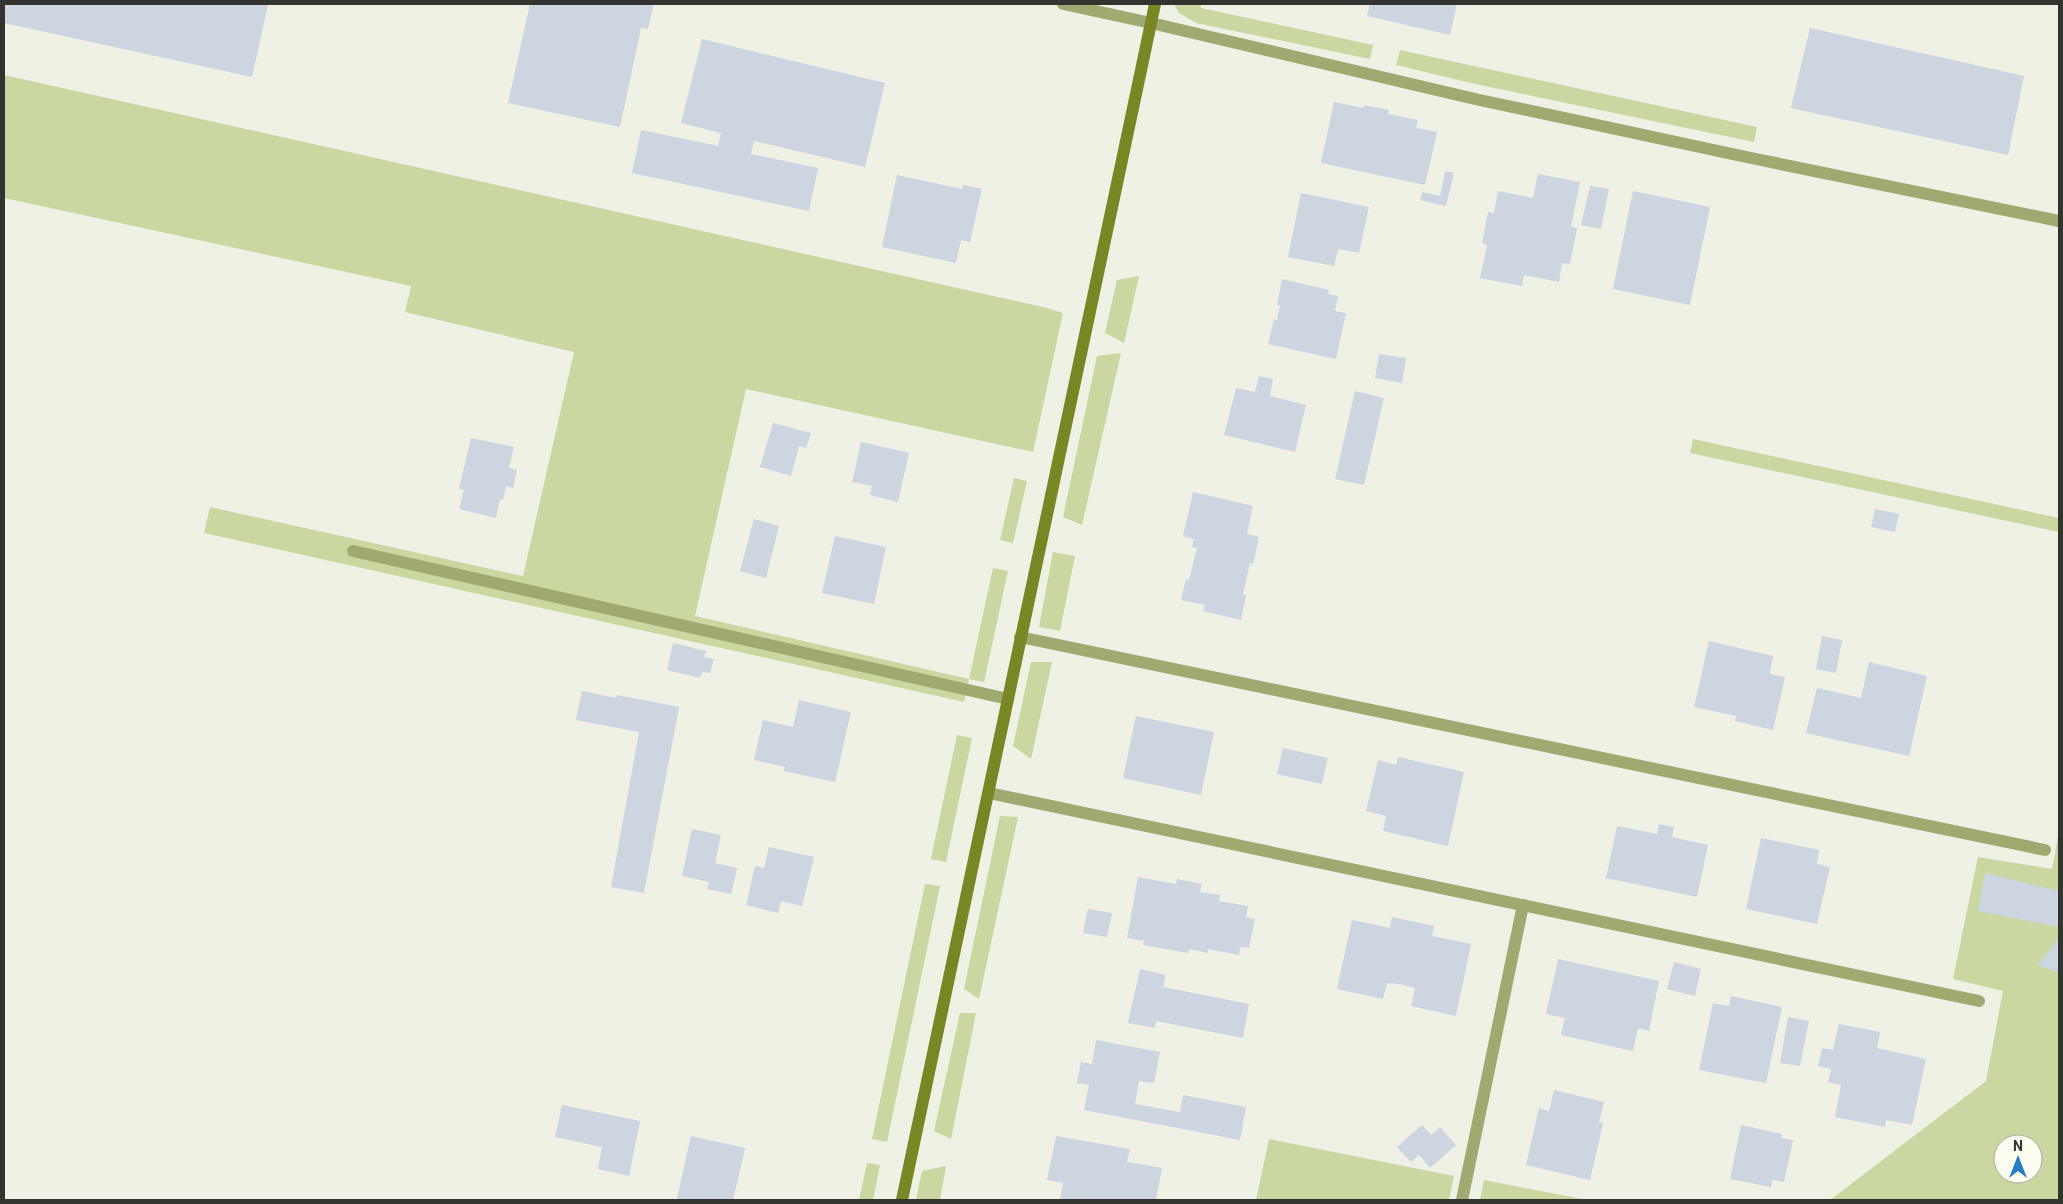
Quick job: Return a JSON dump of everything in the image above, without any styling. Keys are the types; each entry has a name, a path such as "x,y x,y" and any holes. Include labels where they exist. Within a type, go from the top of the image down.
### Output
{"street":[{"path":"1063,4 1475,99 2059,221"},
{"path":"902,1200 990,793 1020,637 1155,4"},
{"path":"353,551 1008,699"},
{"path":"1020,637 2045,850"},
{"path":"990,793 1979,1001"},
{"path":"1462,1200 1523,905"}],"green space":[{"path":"1174,4 1201,4 1201,8 1373,45 1370,59 1196,23 1179,13"},
{"path":"1400,50 1757,127 1754,142 1475,84 1396,65"},
{"path":"4,75 1063,313 1033,452 746,389 695,616 969,679 964,702 204,533 210,507 523,576 574,352 405,312 411,286 4,198"},
{"path":"1139,276 1124,343 1105,333 1117,280"},
{"path":"1121,353 1082,525 1063,517 1097,356"},
{"path":"1693,439 2059,518 2059,532 1690,453"},
{"path":"1014,478 1027,481 1013,543 1000,540"},
{"path":"1053,552 1075,556 1060,631 1039,627"},
{"path":"993,568 1008,571 984,682 969,679"},
{"path":"1031,662 1052,662 1031,759 1013,746"},
{"path":"957,735 972,738 946,862 931,859"},
{"path":"1000,816 1018,817 979,999 964,989"},
{"path":"2059,831 2059,1200 1830,1200 1986,1081 2003,991 1953,979 1978,857 2052,869"},
{"path":"925,884 940,886 887,1142 872,1139"},
{"path":"960,1013 976,1013 951,1139 934,1131"},
{"path":"1269,1139 1454,1176 1449,1200 1256,1200"},
{"path":"867,1163 880,1165 873,1200 859,1200"},
{"path":"946,1166 940,1200 916,1200 922,1171"},
{"path":"1484,1180 1587,1200 1480,1200"}],"building":[{"path":"4,4 268,4 252,77 4,23"},
{"path":"530,4 654,4 648,29 641,28 620,127 508,103"},
{"path":"1370,4 1457,4 1450,35 1367,16"},
{"path":"1810,28 2024,76 2008,155 1791,108"},
{"path":"702,39 885,83 865,167 754,141 751,154 818,168 809,211 632,173 641,130 718,146 721,133 681,123"},
{"path":"1334,102 1363,108 1364,105 1389,110 1388,114 1418,120 1416,128 1437,132 1425,185 1321,163"},
{"path":"1445,171 1454,173 1446,206 1420,200 1422,192 1440,196"},
{"path":"1538,174 1580,182 1571,227 1577,228 1570,264 1562,263 1559,282 1524,275 1522,286 1480,278 1487,245 1482,243 1488,212 1494,213 1498,191 1533,198"},
{"path":"897,175 962,189 963,185 982,189 970,242 961,240 956,263 882,247"},
{"path":"1590,186 1609,189 1601,229 1581,225"},
{"path":"1633,191 1710,207 1690,305 1613,289"},
{"path":"1301,193 1369,207 1359,253 1338,249 1334,266 1288,257"},
{"path":"1282,279 1329,290 1328,294 1338,296 1335,311 1346,313 1336,359 1268,344 1274,319 1277,320 1280,305 1277,305"},
{"path":"1379,354 1406,358 1402,383 1375,378"},
{"path":"1259,376 1273,379 1270,396 1306,405 1295,452 1224,435 1236,388 1255,392"},
{"path":"1355,391 1384,398 1364,485 1335,479"},
{"path":"773,423 811,433 806,448 799,446 791,476 760,467"},
{"path":"471,438 514,447 509,468 517,470 513,488 506,486 503,500 500,499 496,518 459,509 464,490 459,489"},
{"path":"861,442 909,453 898,502 870,495 872,486 852,482"},
{"path":"1193,492 1253,506 1247,534 1259,537 1253,564 1250,563 1243,594 1246,596 1241,620 1203,611 1205,605 1181,600 1186,579 1189,580 1197,548 1192,547 1194,539 1183,536"},
{"path":"1875,509 1899,514 1895,532 1871,527"},
{"path":"754,519 779,526 766,578 740,571"},
{"path":"835,536 886,547 874,604 822,593"},
{"path":"1822,636 1842,640 1836,673 1816,669"},
{"path":"1709,641 1773,656 1770,674 1785,677 1773,730 1735,721 1736,716 1694,707"},
{"path":"673,643 706,651 704,657 714,659 710,673 702,672 700,678 667,670"},
{"path":"1869,662 1927,676 1909,756 1806,733 1817,688 1861,698"},
{"path":"582,691 616,698 617,695 679,707 644,893 611,887 639,732 576,720"},
{"path":"799,700 851,712 835,782 784,771 785,767 754,760 763,720 793,727"},
{"path":"1136,716 1214,732 1201,795 1123,778"},
{"path":"1283,748 1328,758 1322,784 1277,774"},
{"path":"1398,757 1464,772 1448,846 1383,831 1386,816 1366,811 1378,760 1396,765"},
{"path":"1659,824 1674,827 1672,837 1708,845 1697,897 1606,878 1617,826 1657,834"},
{"path":"692,829 721,835 715,863 737,868 731,894 707,889 709,882 682,876"},
{"path":"1761,838 1819,850 1817,864 1830,867 1817,924 1746,909"},
{"path":"769,847 814,857 802,906 781,901 778,913 746,905 755,866 764,868"},
{"path":"1985,873 2059,891 2059,927 1978,911"},
{"path":"1138,877 1176,884 1177,879 1202,884 1200,892 1220,895 1219,901 1248,906 1246,917 1255,919 1249,948 1240,947 1239,955 1208,949 1208,953 1189,949 1188,953 1143,945 1144,941 1127,938"},
{"path":"1088,909 1112,913 1107,937 1083,933"},
{"path":"1392,917 1434,926 1432,936 1471,944 1456,1016 1411,1006 1415,988 1400,984 1387,983 1383,999 1337,989 1352,920 1390,928"},
{"path":"2059,939 2059,973 2037,965"},
{"path":"1558,959 1659,981 1649,1031 1638,1028 1633,1051 1561,1035 1565,1018 1546,1014"},
{"path":"1674,962 1701,969 1695,996 1667,989"},
{"path":"1140,969 1166,975 1163,987 1249,1004 1243,1038 1156,1021 1155,1028 1128,1023"},
{"path":"1731,996 1782,1007 1766,1083 1699,1070 1713,1003 1729,1006"},
{"path":"1788,1017 1809,1021 1800,1066 1780,1063"},
{"path":"1839,1024 1880,1032 1877,1048 1926,1059 1912,1125 1886,1120 1885,1127 1835,1117 1841,1085 1828,1082 1831,1069 1818,1066 1822,1048 1833,1050"},
{"path":"1096,1040 1160,1052 1154,1083 1139,1081 1135,1104 1180,1112 1183,1095 1246,1107 1240,1140 1084,1110 1089,1085 1077,1083 1081,1062 1092,1064"},
{"path":"1554,1090 1604,1102 1599,1122 1603,1123 1590,1180 1526,1165 1539,1108 1549,1111"},
{"path":"562,1105 640,1121 629,1176 598,1169 602,1147 555,1137"},
{"path":"1422,1125 1431,1135 1440,1127 1456,1145 1430,1168 1419,1155 1411,1162 1397,1147"},
{"path":"1741,1125 1782,1134 1781,1138 1793,1140 1784,1182 1772,1180 1771,1187 1730,1179"},
{"path":"691,1136 745,1148 733,1200 677,1199"},
{"path":"1056,1136 1130,1149 1127,1162 1162,1168 1156,1200 1060,1200 1063,1183 1047,1180"}]}
